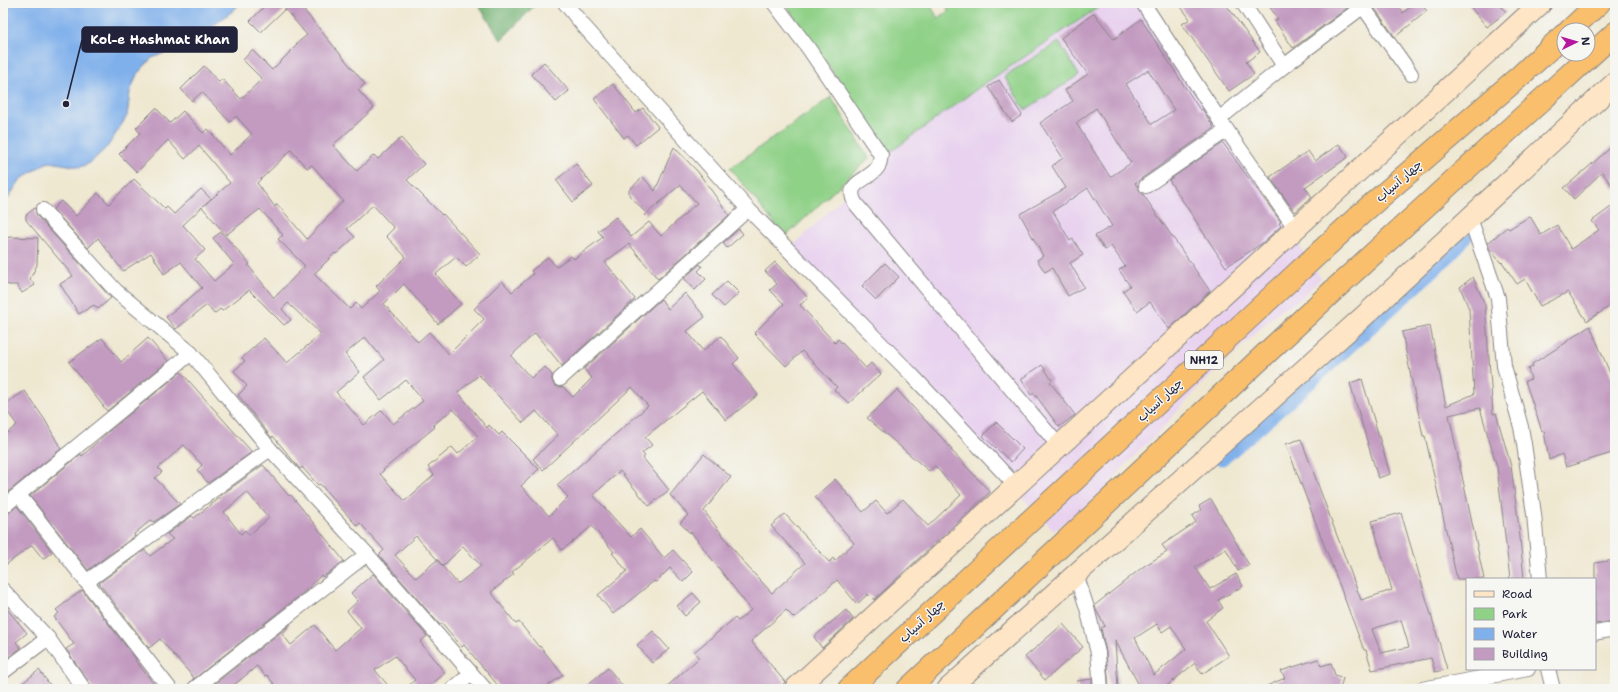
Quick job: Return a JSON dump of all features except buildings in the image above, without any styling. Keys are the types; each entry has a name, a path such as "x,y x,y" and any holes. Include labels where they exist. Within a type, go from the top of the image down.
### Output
{"highway":[{"path":"1579,22 1599,3"},
{"path":"908,689 1336,288 1615,33"},
{"name":"چهار آسیاب","path":"849,689 1362,213 1520,76 1556,42"},
{"path":"1520,76 1540,100"}],"street":[{"path":"565,3 582,24 748,208 912,375 1016,486"},
{"path":"774,3 809,49 881,155 878,167 852,188 851,195 855,203 1059,446"},
{"path":"1143,3 1219,119 1296,229"},
{"path":"1243,3 1284,66"},
{"path":"795,689 1541,3"},
{"path":"1219,119 1284,66 1361,8 1364,8 1411,74"},
{"path":"948,689 1079,582 1615,83"},
{"path":"1146,186 1228,130"},
{"path":"560,379 748,208"},
{"path":"43,210 116,291 191,353 270,449 367,554 485,689"},
{"path":"1470,218 1498,298 1504,366 1521,427 1534,514 1540,578"},
{"path":"3,507 191,353"},
{"path":"86,582 270,449"},
{"path":"19,495 170,689"},
{"path":"194,689 367,554"},
{"path":"1079,582 1098,653 1101,689"},
{"path":"3,590 48,638 84,689"},
{"path":"1596,633 1615,629"},
{"path":"3,672 48,638"},
{"path":"1422,689 1523,670"},
{"path":"1548,670 1553,689"},
{"path":"453,689 471,674"}],"shaded area":[{"path":"1105,3 1138,3 1321,278 1300,299 1280,310 1201,385 1159,432 1126,464 1100,495 1054,531 789,250 889,153 981,86"}],"green space":[{"path":"477,3 537,3 501,40"},
{"path":"785,3 929,3 938,18 949,11 944,3 1105,3 981,86 889,153"},
{"path":"1059,42 1079,75 1025,110 1004,76"},
{"path":"831,97 869,158 785,237 730,168"}],"water":[{"path":"3,3 240,3 234,10 191,42 152,58 137,74 130,92 127,116 108,146 90,163 80,167 50,162 44,164 20,180 3,206"}],"waterway":[{"path":"1222,457 1287,401 1451,252 1472,226"}],"place":[{"name":"Kol-e Hashmat Khan","path":"66,104"}]}
